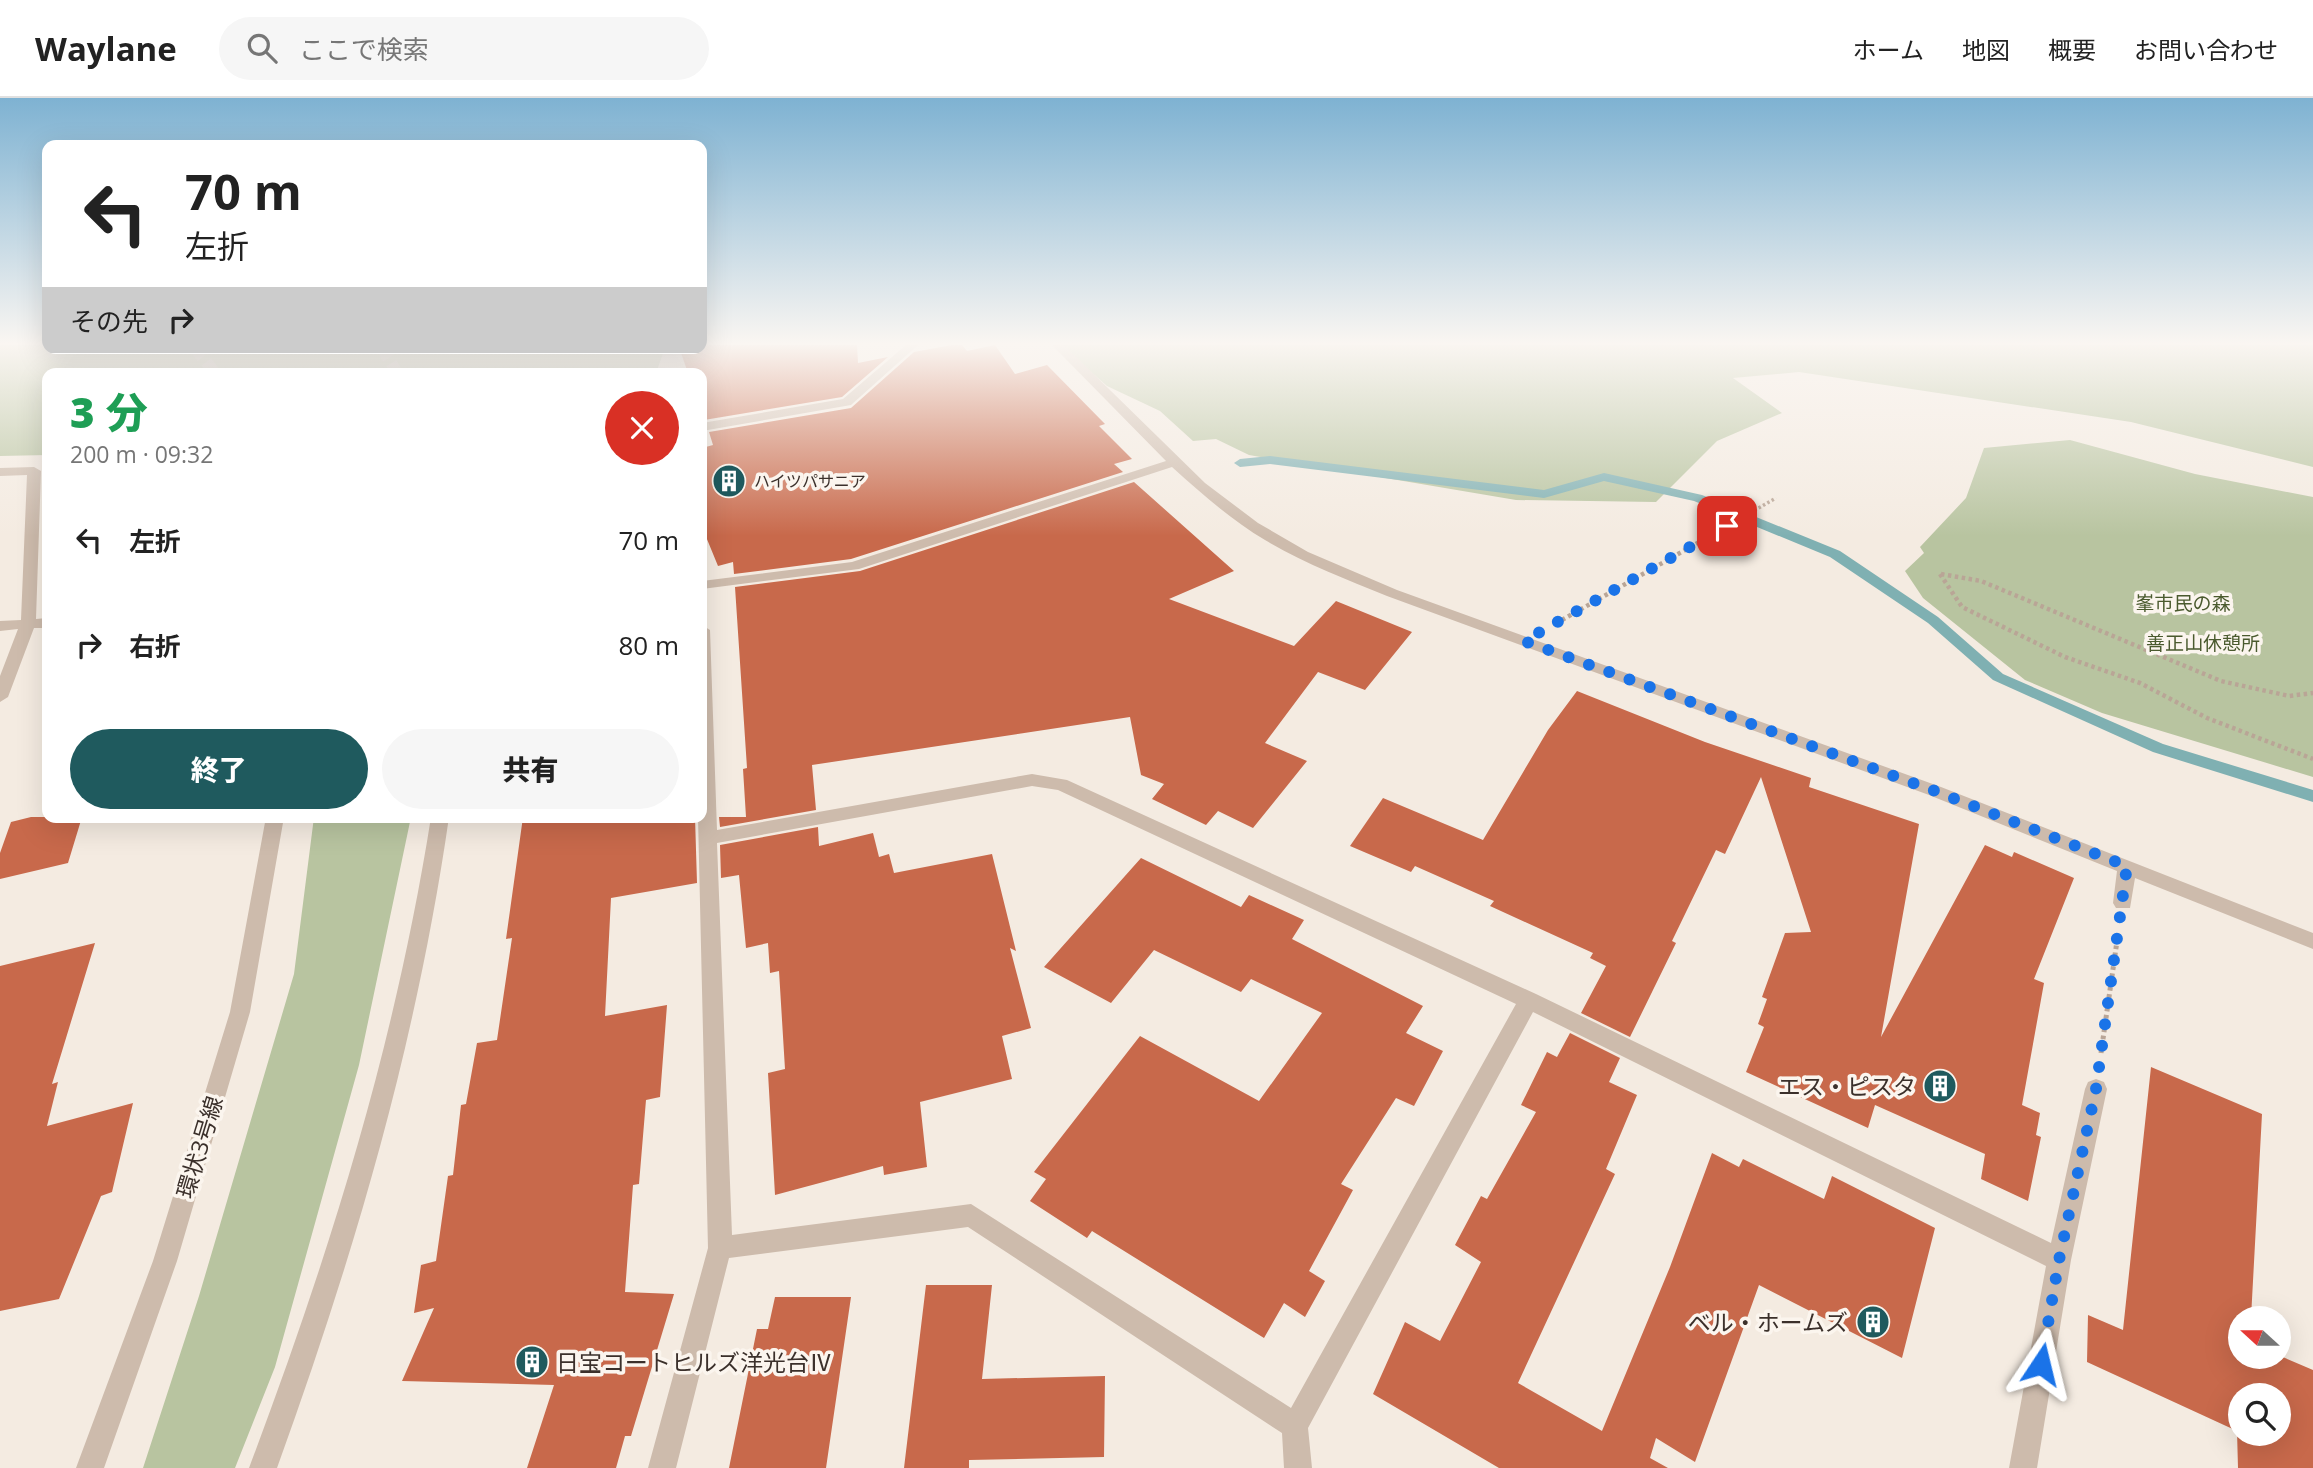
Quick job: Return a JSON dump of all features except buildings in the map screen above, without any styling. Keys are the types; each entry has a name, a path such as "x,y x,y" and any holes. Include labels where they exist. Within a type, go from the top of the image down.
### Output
{"street":[{"path":"707,426 803,409"},
{"path":"1122,409 1175,462 1253,527 1312,558 1392,593 1935,791 2313,941"},
{"path":"707,584 854,566 1175,462"},
{"path":"0,472 34,471 28,624 0,697"},
{"path":"0,626 42,623"},
{"path":"708,838 1032,780 1061,784 1530,1000 2059,1260"},
{"path":"662,1468 720,1248 707,803"},
{"name":"環状3号線","path":"90,1468 165,1261 240,1012 274,823"},
{"path":"263,1468 301,1368 384,1099 430,891 439,823"},
{"path":"2123,903 2127,866"},
{"path":"1298,1468 1295,1426 1530,1000"},
{"path":"2023,1468 2059,1260 2096,1089"},
{"path":"720,1248 971,1215 1295,1426"}],"path":[{"path":"1524,641 1776,498"},
{"path":"2313,693 2290,696 2221,681 1981,581 1940,574 1962,607 2065,657 2140,683 2207,718 2313,759"},
{"path":"2096,1089 2123,903"}],"green space":[{"path":"0,409 42,409 42,455 0,456"},
{"path":"1156,409 1776,409 1782,413 1717,441 1656,502 1516,500 1249,455 1216,439 1193,441"},
{"path":"2044,409 2313,409 2313,467 2131,422"},
{"name":"峯市民の森","path":"2070,440 2195,474 2313,497 2313,777 2102,713 2025,680 1923,598 1905,571 1924,553 1920,547 1966,498 1984,448"},
{"path":"313,823 410,823 359,1065 275,1367 235,1468 143,1468 199,1296 294,974"}],"waterway":[{"path":"1240,463 1270,460 1544,494 1604,477 1698,498 1835,554 1933,620 1998,677 2158,748 2313,796"}],"place":[{"name":"ハイツパサニア","path":"729,481"},
{"name":"エス・ピスタ","path":"1940,1086"},
{"name":"ベル・ホームズ","path":"1873,1322"},
{"name":"日宝コートヒルズ洋光台Ⅳ","path":"532,1362"}],"route":[{"path":"1727,526 1524,641 1935,791 2127,866 2096,1089 2059,1260 2041,1364"}],"park label":[{"name":"善正山休憩所","path":"2203,643"}]}
